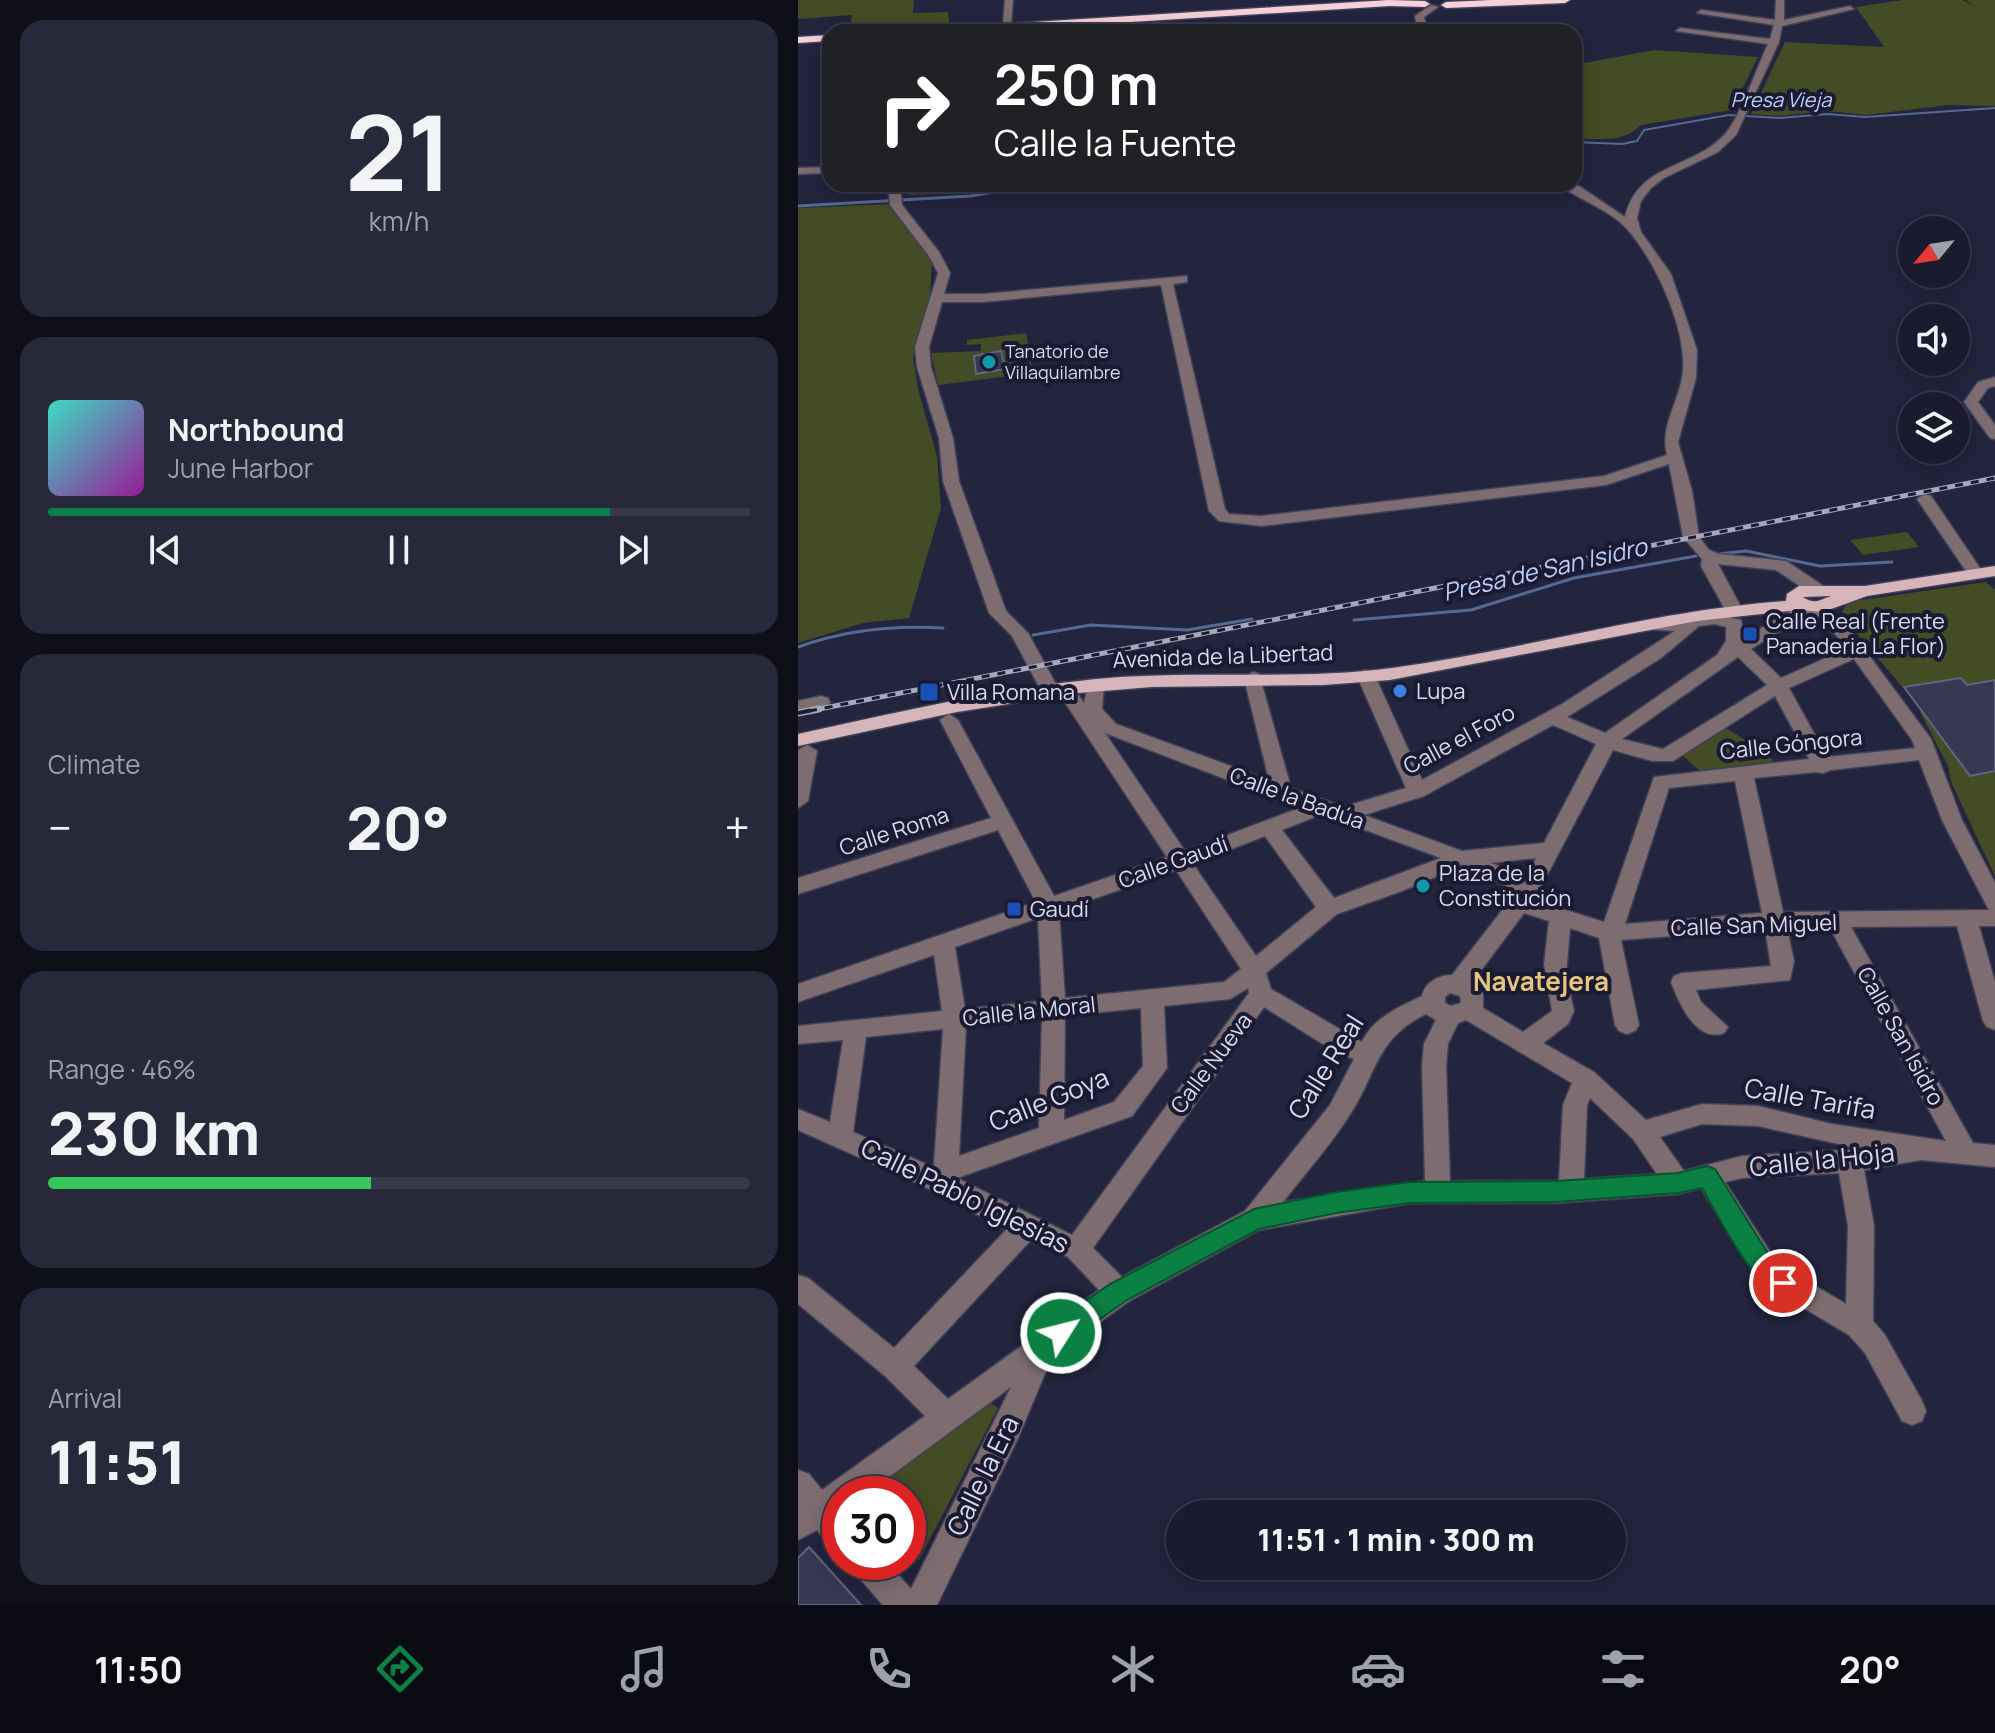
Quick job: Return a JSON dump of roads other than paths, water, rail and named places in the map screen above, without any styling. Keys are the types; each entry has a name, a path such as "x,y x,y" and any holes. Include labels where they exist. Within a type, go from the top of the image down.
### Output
{"highway":[{"path":"1071,24 1390,3 1565,0"},
{"path":"798,40 822,38"}],"main road":[{"name":"Avenida de la Libertad","path":"802,746 1057,689 1253,678 1366,676 1450,665 1651,625 1702,619 1739,609 1990,573"}],"street":[{"path":"1009,0 1010,24"},
{"path":"1699,0 1704,7 1701,13 1680,31 1774,42"},
{"path":"1632,227 1632,208 1647,186 1660,176 1714,150 1732,133 1774,42 1780,0"},
{"path":"1421,24 1419,16 1436,3"},
{"path":"1701,13 1778,24 1850,9"},
{"path":"798,171 822,170"},
{"path":"895,192 896,201 935,255 944,273 923,352 924,367 946,438 951,481 998,613 1019,633 1057,689 1087,720 1257,982 1342,1044 1367,1054"},
{"path":"1581,192 1632,227 1665,274 1690,350 1691,368 1671,442 1691,537 1703,553 1725,562 1769,564 1789,569 1842,631 1921,739 1952,820 1995,904"},
{"path":"936,298 983,298 1174,280 1217,511 1225,518 1261,521 1606,480 1675,457"},
{"path":"1995,381 1983,385 1971,402 1995,435"},
{"path":"1925,499 1990,573"},
{"path":"1711,557 1709,566 1739,609"},
{"path":"1438,1191 1436,1044 1450,1009 1474,999 1472,993 1460,985 1463,976 1525,896 1608,740 1812,599"},
{"path":"1702,619 1721,618 1735,624 1732,654"},
{"name":"Calle el Foro","path":"1342,814 1417,791 1551,717 1662,649 1702,619"},
{"name":"Calle el Foro","path":"1551,717 1655,756 1666,756 1779,686 1857,651"},
{"path":"1732,654 1779,686 1823,767"},
{"path":"1366,676 1417,791"},
{"path":"1253,678 1282,793"},
{"path":"1095,685 1093,710 1109,728"},
{"path":"798,707 821,702"},
{"path":"949,720 1048,905 1054,1008 1051,1135"},
{"name":"Calle la Badúa","path":"1087,720 1461,858 1525,896"},
{"path":"1105,748 1134,737"},
{"path":"798,801 802,746"},
{"name":"Calle Góngora","path":"1611,933 1661,782 1823,767 1927,753"},
{"path":"1716,1027 1692,1007 1682,982 1782,974 1783,961 1743,774"},
{"name":"Calle Gaudí","path":"798,993 1179,861 1321,807"},
{"name":"Calle Roma","path":"798,886 1004,821"},
{"path":"1269,827 1329,908"},
{"name":"Calle la Badúa","path":"1461,858 1549,850"},
{"name":"Calle Nueva","path":"1077,1249 1257,982 1329,908 1395,886 1461,858"},
{"name":"Calle San Miguel","path":"1525,896 1561,917 1611,933 1774,920 1995,918"},
{"path":"1523,1045 1560,1018 1563,1011 1553,983 1554,953 1561,917"},
{"path":"1966,920 1995,1021"},
{"name":"Calle San Isidro","path":"1837,921 1965,1152"},
{"path":"1611,933 1627,1025"},
{"path":"938,1175 955,1020 943,942"},
{"name":"Calle la Moral","path":"798,1035 1230,990 1257,982"},
{"name":"Calle Real","path":"1254,1219 1339,1112 1384,1027 1450,1009 1438,988 1460,985"},
{"name":"Calle Goya","path":"938,1175 1123,1109 1155,1068 1152,997"},
{"path":"1450,1009 1479,1019 1586,1079 1642,1132 1678,1183"},
{"path":"840,1136 856,1029"},
{"path":"1571,1189 1575,1105 1586,1079"},
{"name":"Calle Tarifa","path":"1642,1132 1702,1114 1758,1116 1832,1134 1921,1149"},
{"name":"Calle Pablo Iglesias","path":"798,1119 938,1175 1026,1227 1077,1249 1119,1292"},
{"path":"1921,1149 1995,1156"},
{"name":"Calle la Hoja","path":"809,1517 1119,1292 1254,1219 1336,1203 1438,1191 1556,1192 1678,1183 1742,1167 1850,1162 1921,1149"},
{"path":"1850,1162 1861,1226 1859,1326"},
{"path":"1707,1176 1769,1273 1859,1326 1875,1344 1912,1411"},
{"path":"895,1367 1026,1227"},
{"path":"798,1287 895,1367 946,1417"},
{"name":"Calle la Era","path":"920,1605 1008,1428 1043,1346"},
{"path":"798,1485 809,1517"},
{"path":"882,1580 904,1605"}],"waterway":[{"name":"Presa Vieja","path":"1582,142 1622,144 1637,141 1644,130 1729,115 1779,118 1828,114 1865,117 1995,108"},
{"name":"Presa Vieja","path":"798,206 995,192"},
{"name":"Presa de San Isidro","path":"1718,554 1746,551 1820,566 1892,562"},
{"name":"Presa de San Isidro","path":"1354,620 1471,610 1574,578 1696,556"},
{"name":"Presa de San Isidro","path":"1033,635 1091,625 1187,630 1252,619"},
{"name":"Presa de San Isidro","path":"798,647 833,636 869,630 943,628"}],"railway":[{"path":"809,711 1995,478"},
{"path":"798,713 819,709"}],"place":[{"name":"Tanatorio de Villaquilambre","path":"989,362"},
{"name":"Calle Real (Frente Panaderia La Flor)","path":"1750,634"},
{"name":"Lupa","path":"1400,691"},
{"name":"Villa Romana","path":"929,692"},
{"name":"Plaza de la Constitución","path":"1423,886"},
{"name":"Gaudí","path":"1014,909"}],"district":[{"name":"Navatejera","path":"1541,982"}]}
